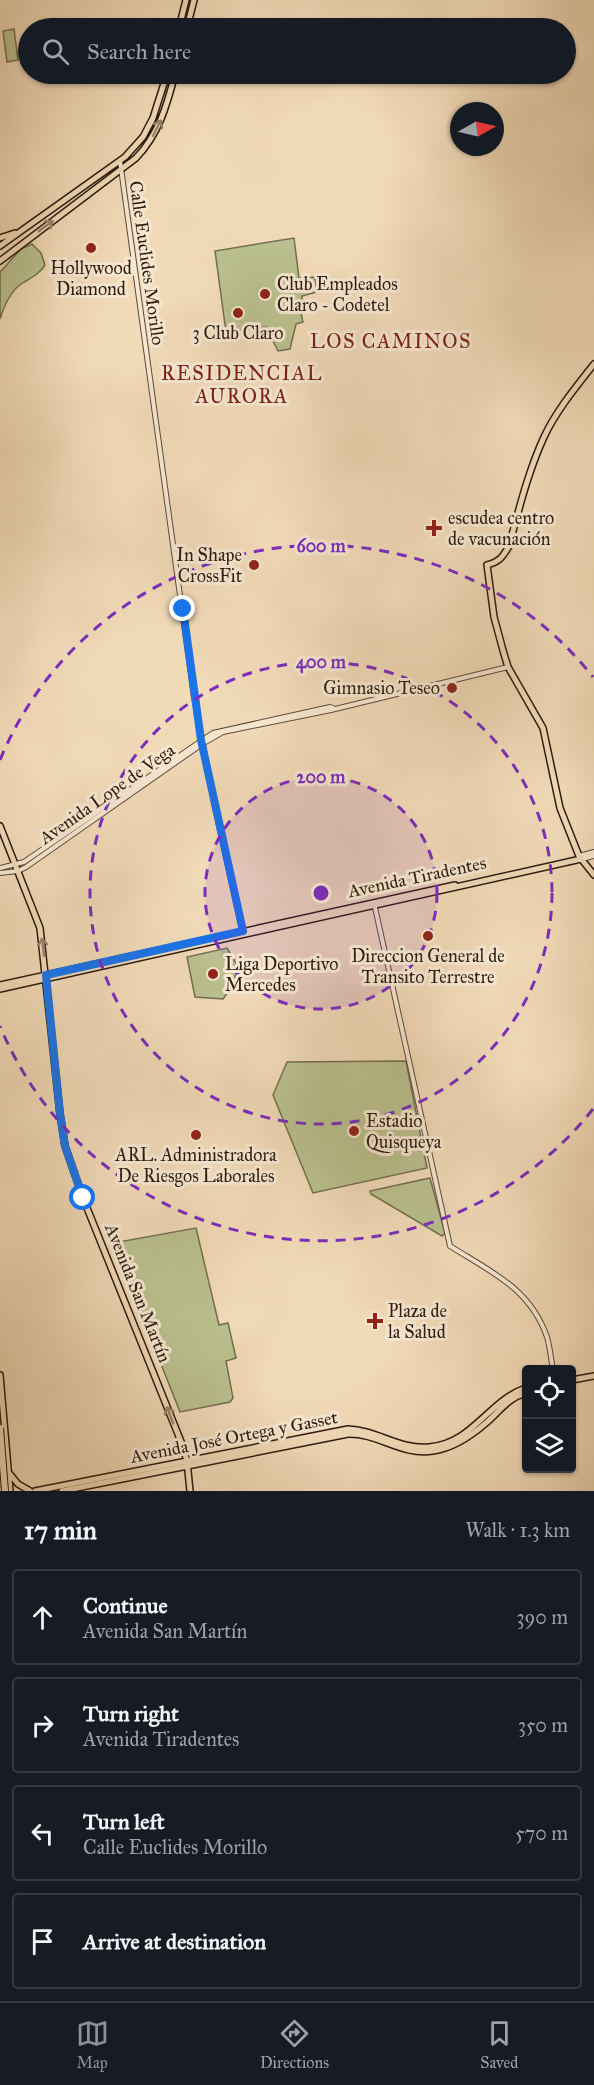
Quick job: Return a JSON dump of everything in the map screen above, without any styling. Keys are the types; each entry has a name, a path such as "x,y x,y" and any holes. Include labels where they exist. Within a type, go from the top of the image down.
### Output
{"highway":[{"path":"0,1428 5,1491"}],"main road":[{"path":"182,18 186,0"},
{"path":"190,18 194,0"},
{"path":"0,246 120,161 143,137 153,118 164,84"},
{"path":"0,263 121,172 144,151 163,117 172,84"},
{"path":"0,238 22,230"},
{"path":"594,364 545,435 532,465 509,546 502,558 496,563 487,565 496,628 508,667 543,728 560,808 580,857 594,875"},
{"name":"Avenida San Martín","path":"0,826 40,928 65,1146 83,1198 148,1357 187,1464 190,1491"},
{"name":"Avenida Tiradentes","path":"0,987 580,857"},
{"path":"0,1375 10,1491"},
{"path":"576,1379 594,1376"},
{"name":"Avenida José Ortega y Gasset","path":"62,1491 348,1430 363,1431 415,1448 442,1445 468,1432 507,1397 522,1390"},
{"name":"Avenida José Ortega y Gasset","path":"35,1491 348,1434 373,1438 411,1452 435,1451 463,1440 488,1422 507,1402 522,1394"},
{"path":"0,1489 6,1483 4,1458 6,1454"},
{"path":"7,1470 18,1484 30,1491"}],"street":[{"name":"Calle Euclides Morillo","path":"120,161 201,742 243,934"},
{"name":"Avenida Lope de Vega","path":"0,873 17,869 201,742 223,732 331,710 508,667"},
{"name":"Avenida Tiradentes","path":"580,857 594,854"},
{"name":"Avenida Lope de Vega","path":"0,868 17,869"},
{"path":"375,904 450,1246 509,1282 527,1300 548,1339 552,1365"}],"green space":[{"path":"14,29 18,60 7,62 3,31"},
{"name":"Club Empleados Claro - Codetel","path":"294,238 299,278 315,277 317,292 302,296 301,312 298,313 301,313 303,322 296,324 290,349 278,351 266,327 226,332 215,251"},
{"path":"32,244 41,253 45,265 14,291 0,319 0,272 21,249"},
{"name":"Liga Deportivo Mercedes","path":"227,948 237,965 234,984 223,999 195,997 187,957"},
{"name":"Estadio Quisqueya","path":"406,1061 427,1168 313,1193 273,1095 287,1062"},
{"path":"430,1178 445,1233 442,1236 371,1194 370,1191"},
{"path":"196,1228 219,1325 228,1323 236,1358 226,1361 233,1398 230,1402 180,1412 113,1243"}],"place":[{"name":"Hollywood Diamond","path":"91,248"},
{"name":"Club Empleados Claro - Codetel","path":"265,294"},
{"name":"3 Club Claro","path":"238,313"},
{"name":"escudea centro de vacunación","path":"434,528"},
{"name":"In Shape CrossFit","path":"254,565"},
{"name":"Gimnasio Teseo","path":"452,688"},
{"name":"Direccion General de Transito Terrestre","path":"428,936"},
{"name":"Liga Deportivo Mercedes","path":"213,974"},
{"name":"Estadio Quisqueya","path":"354,1131"},
{"name":"ARL. Administradora De Riesgos Laborales","path":"196,1135"},
{"name":"Plaza de la Salud","path":"375,1321"}],"district":[{"name":"LOS CAMINOS","path":"391,341"},
{"name":"RESIDENCIAL AURORA","path":"242,384"}],"route":[{"path":"83,1198 65,1146 46,975 243,931 201,740 183,609"}]}
